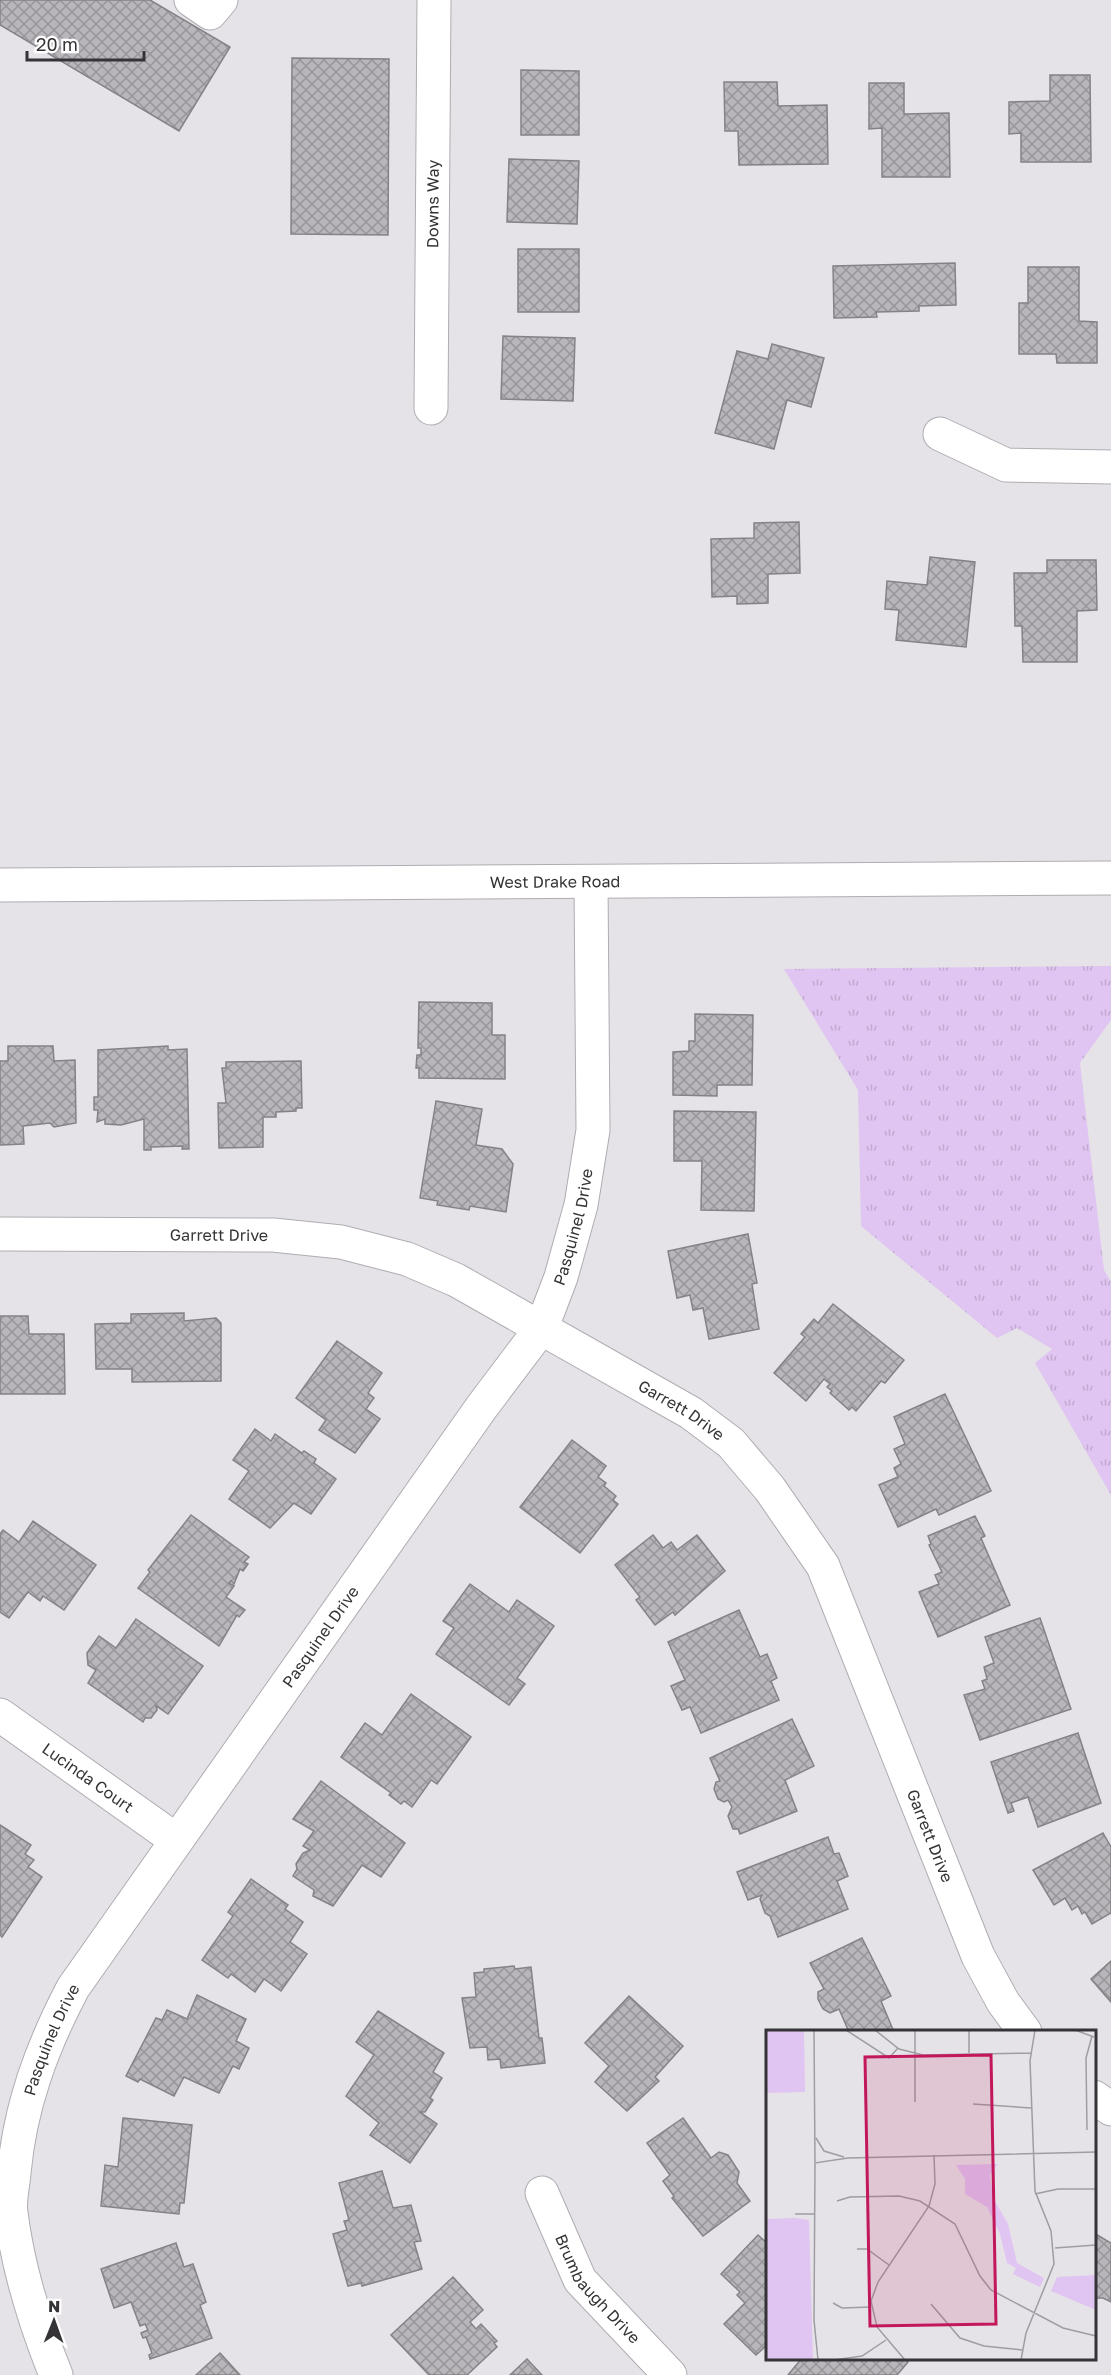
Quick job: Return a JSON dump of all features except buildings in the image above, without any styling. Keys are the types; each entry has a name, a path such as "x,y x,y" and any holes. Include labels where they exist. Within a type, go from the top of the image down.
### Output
{"street":[{"path":"191,0 210,13 221,0"},
{"name":"Downs Way","path":"431,408 434,0"},
{"path":"940,434 1006,465 1111,467"},
{"name":"West Drake Road","path":"0,885 1111,878"},
{"name":"Pasquinel Drive","path":"56,2375 36,2324 5,2211 28,2091 48,2037 73,1988 481,1408 542,1328 561,1277 581,1204 593,1130 591,882"},
{"name":"Garrett Drive","path":"0,1234 273,1235 341,1242 407,1259 446,1276 542,1328 691,1413 731,1443 783,1508 823,1566 978,1956 1003,2002 1024,2030"},
{"name":"Lucinda Court","path":"0,1715 176,1840"},
{"path":"1096,2098 1111,2109"},
{"name":"Brumbaugh Drive","path":"542,2193 580,2280 670,2375"}],"green space":[{"path":"1111,966 1111,1020 1080,1063 1104,1270 1111,1282 1111,1495 1035,1363 1052,1349 1017,1328 997,1338 861,1226 858,1090 784,969"}]}
